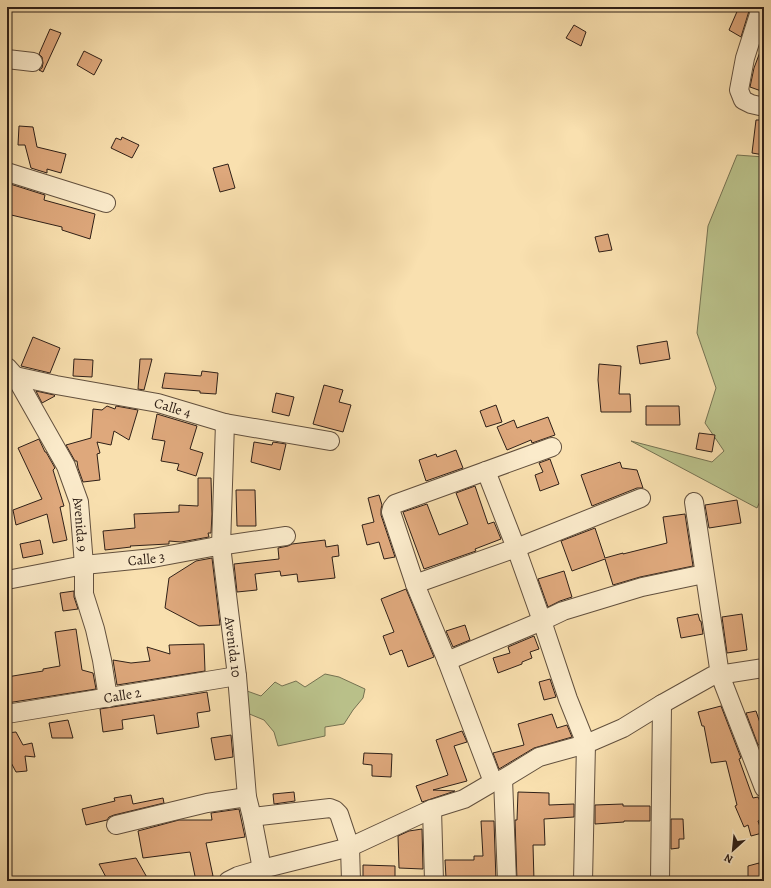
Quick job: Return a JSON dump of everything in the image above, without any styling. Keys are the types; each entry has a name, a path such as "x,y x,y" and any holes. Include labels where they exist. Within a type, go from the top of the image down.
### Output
{"street":[{"path":"759,10 745,58 738,90 743,100 751,104 764,107"},
{"path":"7,59 33,62"},
{"path":"7,172 106,203"},
{"name":"Calle 4","path":"11,371 56,385 158,403 225,424 330,441"},
{"name":"Avenida 9","path":"11,371 66,466 79,502 84,565 84,594 95,629 108,698"},
{"name":"Avenida 10","path":"225,424 221,546 237,676 247,797 262,869"},
{"path":"507,881 498,781 416,584 391,512 395,504 552,447"},
{"path":"486,471 516,548 568,699 586,744 583,881"},
{"path":"416,584 516,548 641,498"},
{"path":"694,502 720,675 764,788"},
{"name":"Calle 3","path":"7,580 84,565 153,558 286,536"},
{"path":"447,661 563,611 642,587 704,574"},
{"path":"228,881 238,876 262,869 350,847 432,809 464,799 539,757 586,744 623,728 712,676 764,668"},
{"name":"Calle 2","path":"7,714 237,676"},
{"path":"660,881 662,704"},
{"path":"116,825 207,803 247,797"},
{"path":"252,817 330,808 335,810 339,814 350,847 351,881"},
{"path":"432,809 434,881"}],"green space":[{"path":"737,155 764,157 764,493 757,508 631,441 712,462 724,451 705,423 716,388 697,333 708,226"},
{"path":"325,674 339,677 365,689 363,698 344,724 325,727 325,736 278,746 274,732 264,720 247,713 247,691 261,696 275,682 282,686 296,681 305,687"}],"building":[{"path":"739,7 749,11 741,37 729,30"},
{"path":"574,25 586,32 581,46 566,38"},
{"path":"50,29 61,33 43,72 39,70 42,68 43,63 42,57 39,54"},
{"path":"763,44 764,92 750,87 754,68"},
{"path":"84,51 102,60 94,75 77,65"},
{"path":"756,120 764,120 764,155 752,153"},
{"path":"19,126 33,127 37,147 66,154 61,173 47,169 47,173 31,168 25,145 18,145"},
{"path":"122,137 139,145 132,158 111,148 116,138 121,140"},
{"path":"228,164 235,188 220,192 213,168"},
{"path":"7,183 45,195 44,200 95,214 90,239 62,230 62,227 7,214"},
{"path":"608,234 612,250 599,252 595,237"},
{"path":"33,337 60,348 50,373 21,366"},
{"path":"667,341 670,359 640,364 637,346"},
{"path":"74,359 93,360 92,377 73,376"},
{"path":"140,359 152,359 144,390 138,389"},
{"path":"599,364 621,366 619,394 630,394 631,412 601,412 598,380"},
{"path":"202,371 218,373 216,394 200,393 200,391 162,388 165,373 201,376"},
{"path":"324,385 343,390 339,402 351,405 343,432 313,424"},
{"path":"36,391 54,395 55,396 42,403"},
{"path":"276,393 294,397 289,416 272,412"},
{"path":"496,405 502,422 486,427 480,411"},
{"path":"107,406 115,409 116,406 138,410 129,440 114,431 111,445 97,442 100,453 97,454 100,480 83,482 77,461 75,461 66,445 91,438 93,409 102,410"},
{"path":"646,406 679,406 680,425 646,425"},
{"path":"157,414 197,426 190,449 203,453 196,476 177,470 179,464 161,461 165,441 152,439"},
{"path":"548,417 555,435 532,443 531,440 507,450 497,427 514,420 517,428"},
{"path":"699,433 715,435 712,452 696,449"},
{"path":"39,439 55,468 53,470 64,506 60,507 67,540 53,543 47,514 16,525 13,510 42,499 18,448"},
{"path":"254,442 272,445 273,442 286,444 280,470 251,462"},
{"path":"456,450 463,468 426,481 419,460 436,454 437,457"},
{"path":"550,459 559,484 540,491 535,475 543,472 539,463"},
{"path":"620,462 622,468 637,470 643,488 637,488 592,506 581,475"},
{"path":"198,478 211,478 212,514 211,533 208,533 209,537 181,542 169,541 169,544 130,546 131,547 105,550 103,531 135,528 134,514 179,512 179,505 198,506"},
{"path":"475,486 488,524 494,522 501,539 475,549 476,551 424,569 403,512 427,504 439,535 468,524 456,493"},
{"path":"236,490 255,490 256,526 237,526"},
{"path":"379,495 382,505 381,515 395,557 384,559 379,542 367,545 362,525 374,522 368,498"},
{"path":"737,500 741,523 709,528 705,505"},
{"path":"685,514 693,566 640,577 613,585 605,559 572,571 561,541 595,528 605,558 667,543 663,517"},
{"path":"40,540 43,554 23,558 20,544"},
{"path":"325,540 326,547 338,545 339,556 332,557 335,578 298,582 297,574 281,576 280,571 255,574 257,590 237,592 234,564 279,559 278,548 292,544"},
{"path":"212,558 220,625 199,626 165,608 169,578 196,561"},
{"path":"564,571 572,597 548,607 538,579"},
{"path":"406,589 434,657 408,667 402,650 390,655 383,636 394,632 381,599"},
{"path":"74,591 74,597 78,609 63,611 60,593"},
{"path":"698,614 701,621 703,634 681,638 677,618"},
{"path":"742,614 747,650 727,653 722,617"},
{"path":"465,625 470,640 453,647 446,631"},
{"path":"76,629 82,670 93,673 96,689 7,703 7,677 43,671 43,669 60,666 55,632"},
{"path":"534,636 539,649 530,652 532,658 522,662 522,664 498,673 493,658 510,653 508,647"},
{"path":"204,644 205,671 117,685 113,660 131,663 150,661 147,647 170,654 169,645"},
{"path":"550,679 556,697 544,700 539,682"},
{"path":"207,692 210,711 197,713 199,727 157,734 154,715 122,720 123,729 103,732 100,709"},
{"path":"721,706 741,758 739,759 753,798 758,797 764,809 764,818 758,821 762,833 751,836 748,825 744,827 735,806 737,805 726,761 711,763 704,726 702,726 698,712"},
{"path":"756,711 764,735 764,744 758,745 746,713"},
{"path":"552,714 557,728 567,725 572,737 534,748 499,769 493,753 524,745 518,724"},
{"path":"68,720 73,738 52,738 49,723"},
{"path":"462,731 467,742 454,746 467,781 433,790 455,791 422,802 416,786 448,775 436,740"},
{"path":"16,732 23,745 32,743 35,757 25,756 27,771 16,772 7,755 7,733"},
{"path":"231,735 233,757 215,760 211,738"},
{"path":"364,753 392,754 391,777 372,776 372,765 363,764"},
{"path":"294,792 295,801 274,804 273,794"},
{"path":"518,792 549,793 549,805 574,804 574,817 544,819 545,845 533,845 534,881 517,881 515,820 517,820"},
{"path":"131,795 133,804 163,798 164,803 114,815 109,817 107,820 86,825 82,809 115,801 114,798"},
{"path":"623,804 623,806 650,806 650,821 624,821 595,824 595,805"},
{"path":"239,809 245,837 206,843 213,876 209,877 210,881 196,881 190,852 143,858 138,831 179,820 212,820 211,813"},
{"path":"671,819 683,819 684,839 679,839 679,848 671,849"},
{"path":"481,821 494,821 496,881 492,881 492,879 446,878 445,860 474,860 474,856 483,856"},
{"path":"422,829 423,869 399,868 398,836 409,831"},
{"path":"136,858 149,881 108,881 99,864"},
{"path":"759,863 763,881 748,881 748,866"},
{"path":"363,865 395,866 395,881 363,881"}]}
